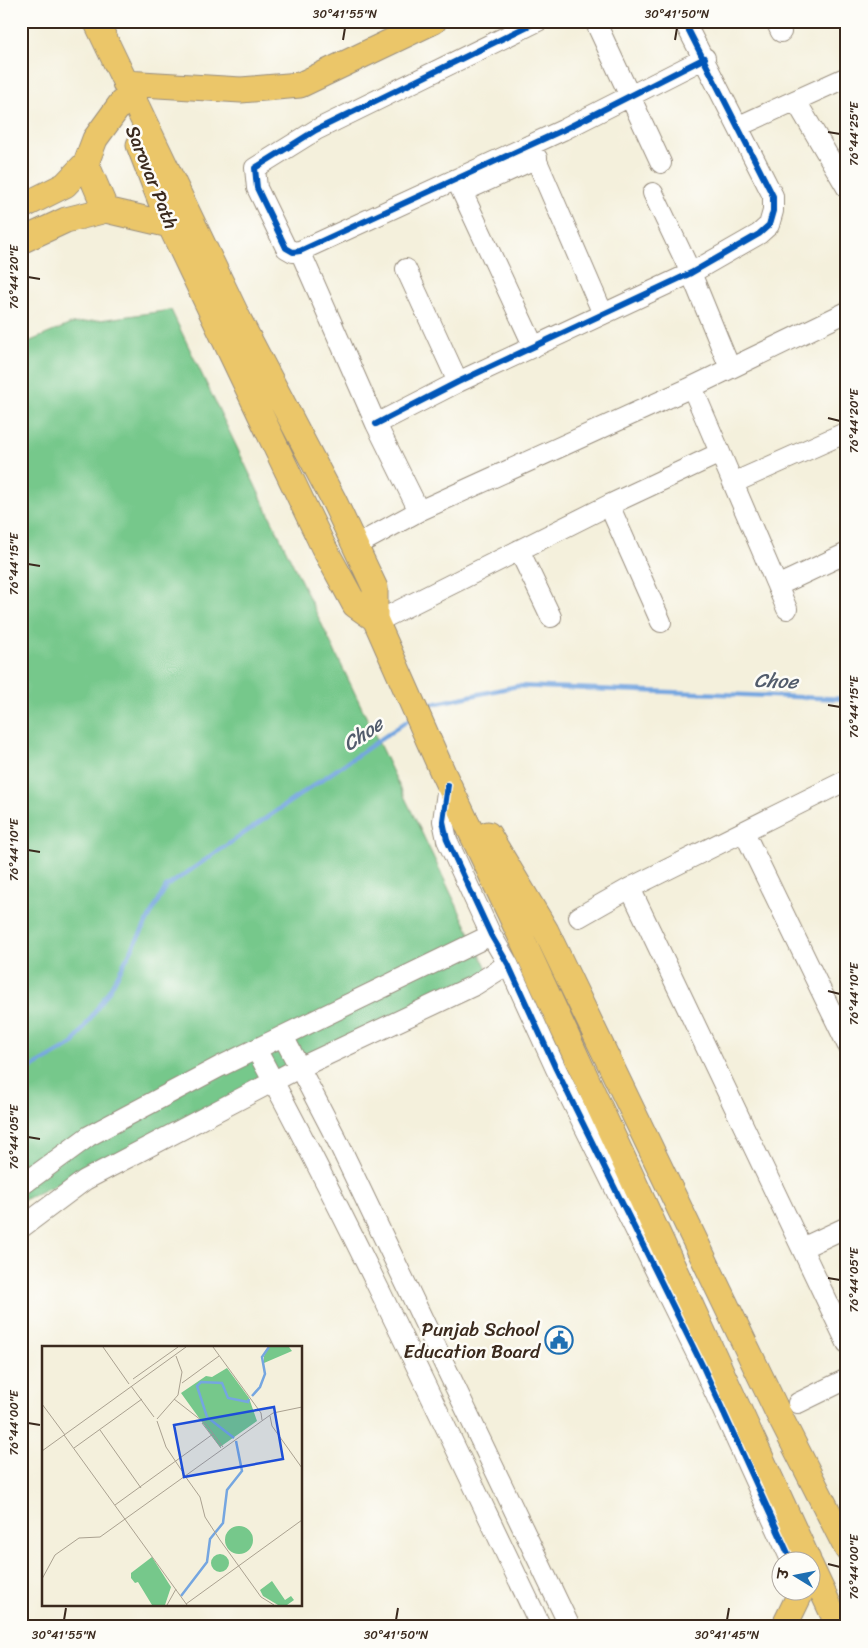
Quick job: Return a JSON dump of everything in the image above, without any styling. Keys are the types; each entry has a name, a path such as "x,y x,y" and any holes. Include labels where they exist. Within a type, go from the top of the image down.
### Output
{"main road":[{"name":"Sarovar Path","path":"83,21 124,92 170,225 323,546 355,605 376,620"},
{"path":"96,21 124,92 239,320 334,501 376,588 376,620 446,779 527,948 799,1550"},
{"path":"124,92 241,90 300,85 434,21"},
{"path":"21,207 65,185 86,163 95,139 124,92"},
{"path":"86,163 106,210"},
{"path":"21,241 66,220 106,210 170,225"},
{"path":"446,779 455,778 546,931 778,1413 847,1549"},
{"path":"820,1592 839,1627"},
{"path":"784,1627 796,1600"}],"street":[{"path":"538,21 316,130 255,168 257,188 286,248 293,252 300,251 533,152 630,96 705,58"},
{"path":"595,21 661,163"},
{"path":"376,424 458,382 691,273 759,234 769,225 773,211 774,196 705,58 684,21"},
{"path":"739,126 847,77"},
{"path":"796,101 847,188"},
{"path":"533,152 603,314"},
{"path":"459,185 534,347"},
{"path":"653,193 691,273 730,368"},
{"path":"300,251 376,424 419,511"},
{"path":"406,269 458,382"},
{"path":"355,546 419,511 692,387 847,312"},
{"path":"692,387 787,609"},
{"path":"733,483 847,432"},
{"path":"376,620 609,505 720,453"},
{"path":"609,505 661,622"},
{"path":"519,550 551,617"},
{"path":"777,586 847,553"},
{"path":"446,779 444,829 491,935 508,964 565,1086 704,1369 785,1550"},
{"path":"578,918 630,888 847,780"},
{"path":"744,832 847,1044"},
{"path":"630,888 847,1343"},
{"path":"21,1186 89,1136 256,1049 491,935"},
{"path":"21,1228 85,1180 299,1068 476,985 508,964"},
{"path":"283,1036 337,1140 570,1627"},
{"path":"256,1049 311,1152 393,1317 541,1627"},
{"path":"311,1152 337,1140"},
{"path":"802,1248 847,1227"},
{"path":"393,1317 415,1306"},
{"path":"798,1403 847,1379"},
{"path":"474,1488 498,1478"}],"green space":[{"path":"171,310 492,979 21,1201 21,345 71,324"}],"waterway":[{"name":"Choe","path":"423,711 433,704 517,686 847,699"},
{"name":"Choe","path":"21,1074 73,1044 110,989 166,887 410,719"}],"cycle path":[{"path":"538,21 316,130 255,168 257,188 286,248 293,252 300,251 563,130 705,58"},
{"path":"376,424 458,382 691,273 759,234 769,225 773,211 773,196 684,21"},
{"path":"448,785 443,821 447,840 491,935 508,964 556,1069 704,1369 786,1550"}],"place":[{"name":"Punjab School Education Board","path":"559,1340"}]}
